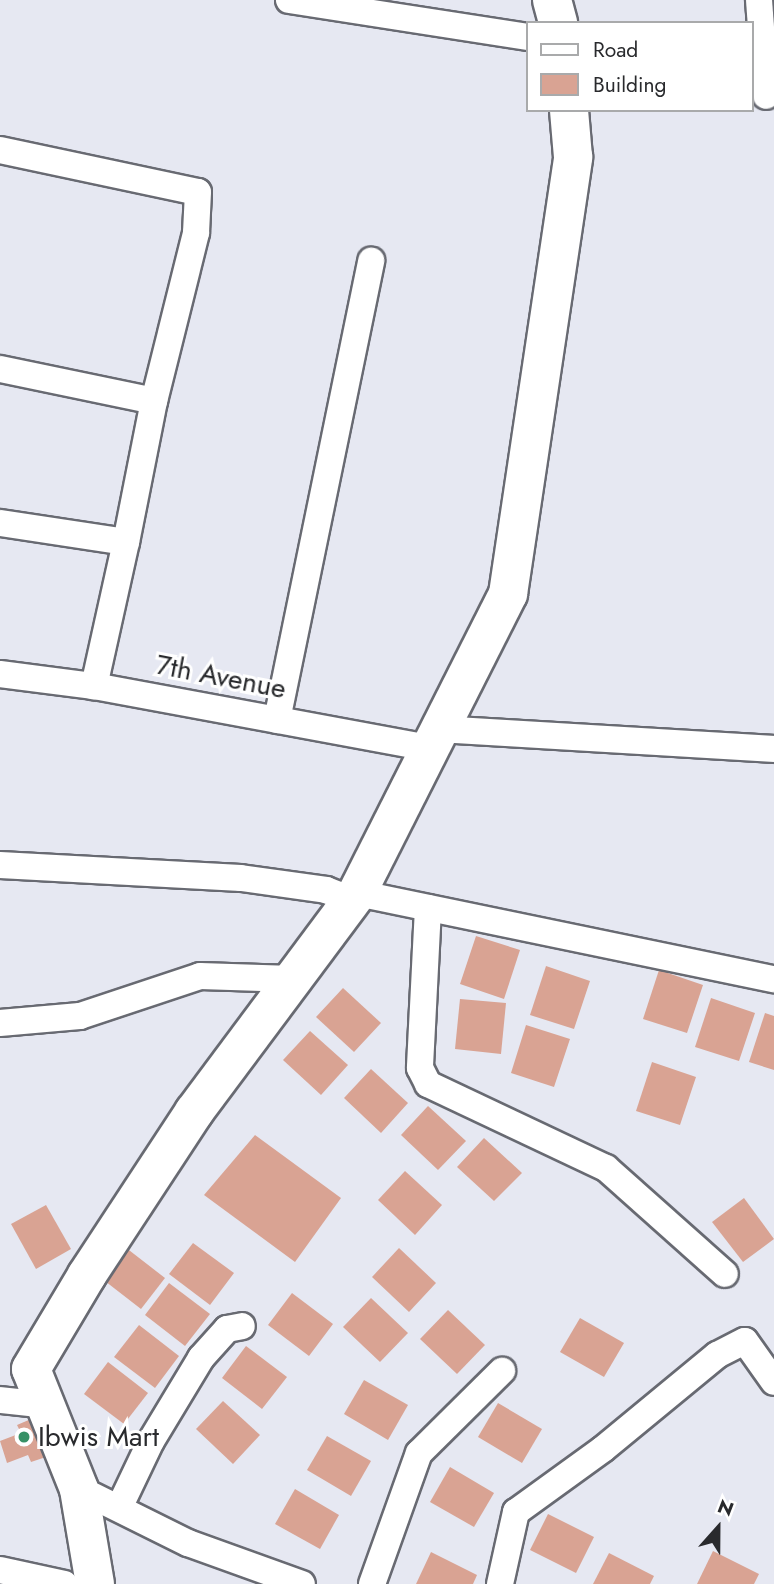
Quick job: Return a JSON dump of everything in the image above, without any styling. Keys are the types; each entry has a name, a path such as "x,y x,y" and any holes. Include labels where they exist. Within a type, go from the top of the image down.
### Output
{"main road":[{"path":"552,0 557,21"},
{"path":"95,1584 79,1489 31,1369 87,1275 194,1112 354,897 508,594 573,158 569,112"}],"street":[{"path":"289,0 526,37"},
{"path":"759,0 766,96"},
{"path":"0,150 198,192 196,233 154,401 94,686"},
{"path":"277,720 371,261"},
{"path":"0,369 154,401"},
{"path":"0,523 126,542"},
{"name":"7th Avenue","path":"0,674 94,686 277,720 435,739 774,749"},
{"path":"0,865 241,878 326,890 428,908 774,979"},
{"path":"428,908 420,1069 428,1084 606,1168 726,1274"},
{"path":"0,1023 80,1016 200,976 293,979"},
{"path":"120,1506 151,1441 201,1359 227,1329 242,1326"},
{"path":"500,1584 516,1512 603,1449 717,1355 745,1341 774,1382"},
{"path":"372,1584 419,1453 502,1371"},
{"path":"0,1399 47,1405"},
{"path":"79,1489 120,1506 188,1543 302,1584"},
{"path":"0,1570 64,1584"}],"building":[{"path":"476,936 520,950 504,999 460,984"},
{"path":"546,966 590,981 574,1029 530,1015"},
{"path":"659,970 703,985 687,1033 643,1019"},
{"path":"343,988 381,1023 354,1052 316,1017"},
{"path":"711,998 755,1013 739,1061 695,1047"},
{"path":"460,999 506,1003 501,1054 455,1049"},
{"path":"765,1013 774,1016 774,1070 749,1062"},
{"path":"526,1025 570,1039 554,1087 511,1073"},
{"path":"310,1031 348,1065 321,1095 283,1060"},
{"path":"652,1062 696,1077 680,1125 636,1111"},
{"path":"371,1069 408,1103 381,1133 344,1098"},
{"path":"428,1106 466,1141 438,1170 401,1135"},
{"path":"255,1135 341,1198 295,1262 204,1195"},
{"path":"484,1138 522,1173 494,1201 457,1167"},
{"path":"405,1171 442,1205 415,1235 378,1200"},
{"path":"744,1198 774,1239 743,1262 712,1222"},
{"path":"46,1205 71,1249 36,1269 11,1224"},
{"path":"193,1243 234,1273 210,1305 169,1274"},
{"path":"125,1247 165,1278 141,1309 101,1278"},
{"path":"399,1248 436,1283 409,1312 372,1277"},
{"path":"169,1283 210,1314 185,1346 145,1315"},
{"path":"292,1293 333,1324 309,1356 268,1325"},
{"path":"371,1298 408,1333 380,1362 343,1327"},
{"path":"448,1310 485,1345 457,1374 420,1339"},
{"path":"580,1318 624,1343 604,1377 560,1352"},
{"path":"139,1325 179,1356 155,1388 114,1357"},
{"path":"246,1346 287,1377 262,1409 222,1378"},
{"path":"108,1362 148,1393 124,1424 84,1394"},
{"path":"364,1380 408,1405 388,1440 344,1414"},
{"path":"223,1401 260,1435 233,1464 196,1429"},
{"path":"498,1403 542,1429 522,1463 478,1437"},
{"name":"Ibwis Mart","path":"31,1419 46,1457 31,1462 28,1455 7,1463 0,1441 21,1433 17,1425"},
{"path":"327,1436 371,1461 351,1496 307,1470"},
{"path":"450,1467 494,1493 474,1527 430,1502"},
{"path":"295,1489 339,1515 320,1549 275,1524"},
{"path":"548,1514 594,1537 576,1573 530,1550"},
{"path":"713,1551 759,1574 754,1584 697,1584"},
{"path":"431,1552 477,1575 473,1584 416,1584"},
{"path":"609,1553 654,1576 650,1584 593,1584"}],"place":[{"name":"Ibwis Mart","path":"24,1437"}]}
